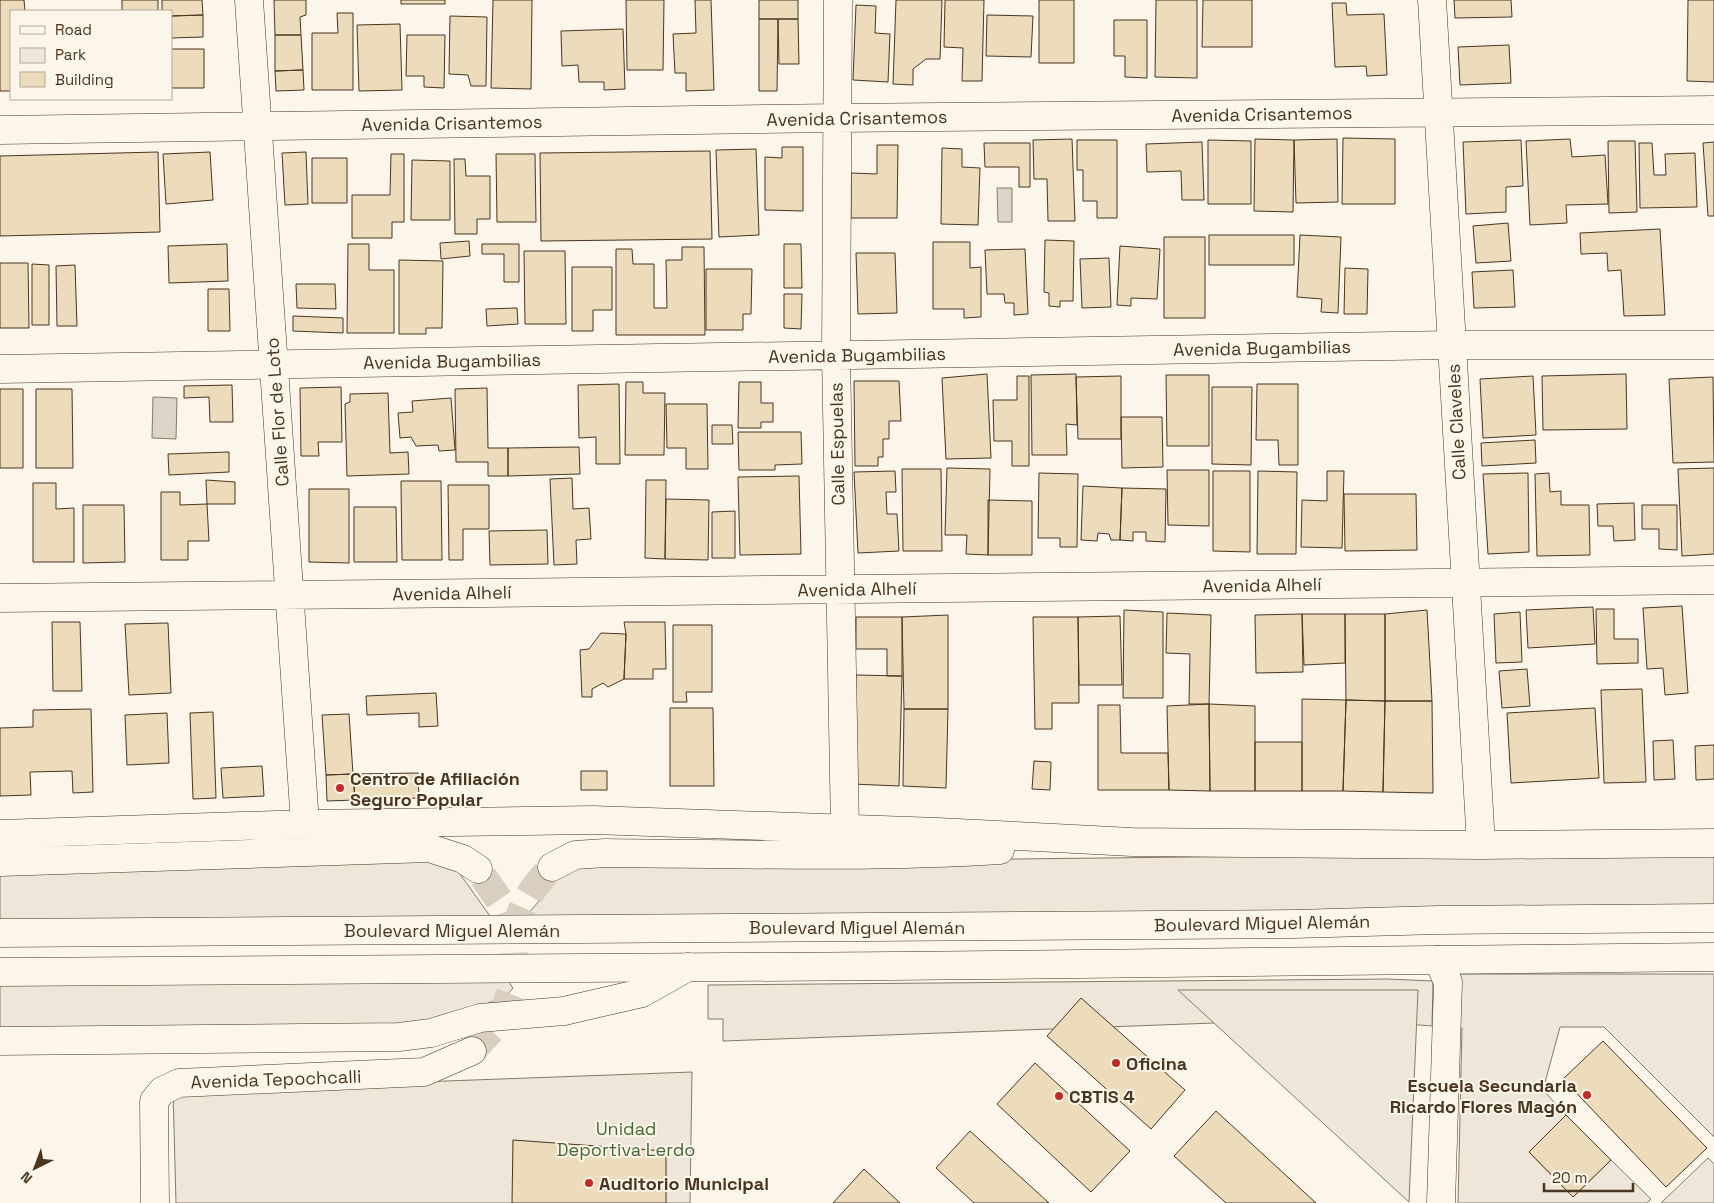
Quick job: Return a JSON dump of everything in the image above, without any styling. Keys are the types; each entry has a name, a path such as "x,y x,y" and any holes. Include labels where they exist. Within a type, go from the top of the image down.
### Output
{"street":[{"name":"Calle Flor de Loto","path":"249,0 305,824"},
{"name":"Calle Espuelas","path":"838,0 836,355 845,829"},
{"name":"Calle Claveles","path":"1432,0 1481,845"},
{"name":"Avenida Crisantemos","path":"0,130 837,118 1714,110"},
{"name":"Avenida Bugambilias","path":"0,369 1452,345 1714,345"},
{"name":"Avenida Alhelí","path":"0,598 1714,580"},
{"path":"0,834 305,824 593,820 1132,842 1481,845 1714,843"},
{"path":"552,867 575,855 606,853 932,854 1132,842"},
{"path":"0,862 429,848 463,860 478,869"},
{"name":"Boulevard Miguel Alemán","path":"0,933 1294,924 1428,920 1714,918"},
{"path":"0,972 688,968 1714,957"},
{"path":"1438,960 1448,982 1441,1203"},
{"path":"0,1041 399,1037 431,1033 480,1018 564,1010 642,993 688,968"},
{"name":"Avenida Tepochcalli","path":"155,1203 154,1101 162,1090 178,1082 424,1072 472,1051"}],"green space":[{"path":"1714,851 1714,910 524,919 557,879 580,864"},
{"path":"421,858 455,867 495,923 0,928 0,867"},
{"name":"Escuela Secundaria Ricardo Flores Magón","path":"1455,974 1714,974 1714,1137 1604,1027 1560,1027 1543,1090 1566,1115 1529,1152 1573,1197 1611,1160 1651,1199 1647,1203 1458,1203 1462,1028 1456,1028"},
{"path":"0,978 506,978 513,988 506,996 425,1028 0,1031"},
{"path":"1387,979 1433,981 1432,1026 1380,1022 1269,1021 723,1041 723,1019 708,1019 708,985"},
{"name":"Unidad Deportiva Lerdo","path":"692,1072 690,1203 176,1203 173,1091"},
{"path":"1708,1158 1714,1164 1714,1203 1661,1203"}],"shaded area":[{"path":"997,188 1012,188 1012,222 998,222"},
{"path":"153,397 177,398 176,439 152,438"},
{"path":"1178,990 1418,990 1409,1202"}],"building":[{"path":"0,0 24,0 25,10 10,10 10,91 0,91"},
{"path":"122,0 158,0 158,10 122,10"},
{"path":"162,0 202,0 203,15 172,16 172,10 162,10"},
{"path":"274,0 306,0 306,15 300,17 301,35 275,35"},
{"path":"401,0 445,0 445,4 401,4"},
{"path":"493,0 532,0 531,89 491,88"},
{"path":"626,0 664,0 663,70 627,70"},
{"path":"695,0 711,0 714,90 686,91 686,73 675,73 673,34 696,33"},
{"path":"759,0 798,0 798,19 759,19"},
{"path":"896,0 942,0 940,59 926,59 913,69 913,85 893,84"},
{"path":"945,0 984,0 982,81 962,81 963,48 944,47"},
{"path":"1039,0 1074,0 1074,63 1039,63"},
{"path":"1156,0 1197,0 1197,78 1155,77"},
{"path":"1203,0 1252,0 1252,47 1202,47"},
{"path":"1454,0 1511,0 1512,17 1455,18"},
{"path":"1688,0 1714,0 1714,82 1687,81"},
{"path":"1332,3 1346,3 1347,15 1384,14 1387,75 1367,76 1366,66 1335,67"},
{"path":"856,5 876,6 875,33 890,34 888,82 853,80"},
{"path":"337,13 353,13 353,90 312,90 312,33 338,33"},
{"path":"203,15 203,37 172,38 172,16"},
{"path":"987,15 1033,16 1031,57 986,56"},
{"path":"450,16 487,17 486,86 471,86 468,75 449,74"},
{"path":"759,19 778,19 777,91 759,91"},
{"path":"778,19 798,19 799,64 779,64"},
{"path":"1114,20 1147,20 1147,78 1125,77 1125,56 1114,56"},
{"path":"400,24 402,90 359,91 357,25"},
{"path":"623,29 625,89 604,90 604,82 579,82 578,65 562,66 561,31"},
{"path":"275,35 301,35 303,70 275,71"},
{"path":"407,35 445,35 444,88 424,87 424,76 406,76"},
{"path":"1509,45 1511,83 1460,85 1458,47"},
{"path":"172,49 204,49 204,88 172,88"},
{"path":"303,70 304,90 276,91 275,71"},
{"path":"1343,138 1395,139 1395,204 1342,204"},
{"path":"1072,139 1075,221 1048,221 1047,179 1034,179 1033,140"},
{"path":"1255,139 1294,140 1293,212 1254,211"},
{"path":"1337,139 1338,202 1296,203 1294,140"},
{"path":"1570,139 1572,157 1605,155 1608,204 1566,205 1567,223 1530,225 1526,141"},
{"path":"1077,140 1117,140 1117,218 1097,218 1097,201 1083,201 1083,170 1077,170"},
{"path":"1208,140 1251,141 1251,204 1208,204"},
{"path":"1521,140 1523,186 1506,187 1506,212 1466,214 1463,142"},
{"path":"1608,141 1635,141 1637,212 1609,213"},
{"path":"1202,142 1204,200 1182,200 1181,171 1147,172 1146,144"},
{"path":"1714,142 1714,216 1708,216 1703,143"},
{"path":"984,143 1030,143 1030,187 1019,187 1019,167 985,167"},
{"path":"1639,143 1652,143 1654,175 1666,175 1665,154 1695,153 1697,207 1640,208"},
{"path":"877,145 898,145 897,218 851,218 851,173 877,174"},
{"path":"782,147 803,147 803,211 765,210 765,157 782,158"},
{"path":"942,148 962,149 962,167 980,168 978,225 941,224"},
{"path":"756,149 759,235 719,237 716,150"},
{"path":"710,151 712,239 541,241 540,153"},
{"path":"158,152 160,232 0,236 0,156"},
{"path":"210,152 213,200 166,204 163,154"},
{"path":"306,152 308,204 285,205 282,153"},
{"path":"391,154 404,154 404,222 392,222 392,238 352,238 352,195 390,195"},
{"path":"496,154 535,154 536,222 497,222"},
{"path":"312,158 347,158 347,203 312,203"},
{"path":"454,159 465,159 466,176 490,176 490,219 477,219 477,234 455,234"},
{"path":"412,160 450,161 450,220 411,220"},
{"path":"1508,223 1511,261 1476,263 1473,226"},
{"path":"1660,229 1665,315 1624,316 1621,270 1608,271 1607,253 1581,254 1580,233"},
{"path":"1209,235 1294,235 1294,265 1209,265"},
{"path":"1300,235 1341,237 1338,313 1321,312 1322,299 1297,297"},
{"path":"1164,237 1205,237 1205,318 1164,318"},
{"path":"1045,240 1074,241 1073,301 1060,301 1060,307 1049,306 1049,293 1044,292"},
{"path":"469,241 470,256 441,259 440,243"},
{"path":"933,242 970,242 970,268 981,267 981,317 964,318 964,309 933,309"},
{"path":"227,244 228,281 169,283 168,246"},
{"path":"348,244 369,244 369,270 394,270 394,333 347,333"},
{"path":"482,244 519,244 519,282 504,282 504,254 482,254"},
{"path":"784,244 801,244 802,288 784,288"},
{"path":"1120,246 1160,249 1157,299 1131,298 1131,306 1117,305"},
{"path":"682,247 704,247 705,335 616,335 616,249 632,249 633,264 654,264 654,308 667,308 666,260 682,260"},
{"path":"1025,249 1028,314 1014,315 1014,303 1005,303 1004,294 987,294 985,250"},
{"path":"524,251 565,251 566,324 525,324"},
{"path":"856,253 895,253 897,313 858,314"},
{"path":"1109,258 1111,307 1082,308 1080,259"},
{"path":"399,260 443,261 442,328 426,328 426,334 399,334"},
{"path":"0,263 28,263 29,328 0,328"},
{"path":"32,264 49,265 49,325 32,325"},
{"path":"75,265 77,326 57,326 56,266"},
{"path":"572,267 612,267 612,310 593,310 593,331 572,331"},
{"path":"1345,268 1368,269 1367,314 1344,314"},
{"path":"706,269 752,269 751,314 743,314 743,330 706,330"},
{"path":"1513,270 1515,307 1474,308 1472,272"},
{"path":"296,284 335,284 336,309 297,308"},
{"path":"208,289 229,289 230,331 208,331"},
{"path":"784,294 802,294 801,329 784,328"},
{"path":"517,308 518,324 487,326 486,309"},
{"path":"293,316 343,318 343,333 293,331"},
{"path":"987,374 991,458 946,459 942,378"},
{"path":"1076,374 1077,425 1066,424 1067,455 1032,455 1031,375"},
{"path":"1626,374 1627,429 1543,430 1542,376"},
{"path":"1166,375 1209,375 1209,446 1167,446"},
{"path":"1017,376 1029,376 1029,466 1012,466 1012,441 994,441 993,400 1017,400"},
{"path":"1121,376 1121,439 1078,439 1076,377"},
{"path":"1533,376 1536,435 1483,438 1480,379"},
{"path":"1713,377 1714,462 1673,463 1669,379"},
{"path":"854,381 899,381 901,421 889,421 889,439 883,439 883,457 878,457 878,466 855,466"},
{"path":"626,382 643,382 643,393 665,393 664,455 625,455"},
{"path":"739,382 761,382 761,403 773,403 773,422 761,422 761,428 738,428"},
{"path":"619,384 620,464 596,464 596,437 579,438 578,385"},
{"path":"1257,384 1298,384 1298,465 1279,465 1278,440 1256,440"},
{"path":"232,385 233,422 210,422 209,397 184,398 184,386"},
{"path":"341,387 342,442 318,442 319,456 301,456 300,388"},
{"path":"1212,387 1252,387 1251,465 1212,464"},
{"path":"487,388 488,448 508,448 508,476 488,476 488,462 456,462 455,389"},
{"path":"0,389 23,389 23,468 0,468"},
{"path":"36,389 72,389 73,468 36,468"},
{"path":"388,393 390,453 408,452 409,474 347,476 345,404 350,402 350,394"},
{"path":"451,398 455,450 439,451 438,445 416,446 411,437 400,438 398,413 413,412 412,401"},
{"path":"666,404 707,404 708,469 686,469 686,448 667,448"},
{"path":"1121,417 1162,417 1163,467 1122,468"},
{"path":"712,425 732,425 733,444 712,444"},
{"path":"738,432 801,432 802,464 775,465 775,470 739,470"},
{"path":"1535,440 1536,463 1482,466 1481,443"},
{"path":"579,447 580,474 508,476 508,448"},
{"path":"229,452 229,472 169,475 168,454"},
{"path":"947,468 990,469 988,555 966,554 967,535 945,535"},
{"path":"1714,468 1714,554 1682,556 1678,469"},
{"path":"902,469 941,469 942,551 903,551"},
{"path":"1167,470 1209,470 1209,526 1168,525"},
{"path":"895,471 896,492 886,492 887,514 897,514 899,551 858,553 854,472"},
{"path":"1213,471 1250,471 1250,552 1213,551"},
{"path":"1258,471 1297,472 1296,554 1257,554"},
{"path":"1327,471 1344,471 1342,548 1301,547 1302,500 1327,501"},
{"path":"1039,473 1078,474 1077,547 1060,547 1060,538 1038,538"},
{"path":"1528,473 1529,552 1488,554 1483,474"},
{"path":"1549,473 1550,492 1561,491 1561,505 1589,505 1590,555 1537,556 1535,474"},
{"path":"799,476 801,554 740,555 738,477"},
{"path":"572,478 573,509 589,508 591,539 576,540 577,564 554,565 550,479"},
{"path":"206,480 235,482 235,504 207,504"},
{"path":"646,480 666,480 665,559 645,558"},
{"path":"401,481 441,481 442,560 402,560"},
{"path":"33,483 56,483 56,509 74,508 74,562 33,562"},
{"path":"448,485 489,485 489,529 463,529 463,560 449,560"},
{"path":"1083,486 1122,488 1120,540 1111,540 1109,534 1098,533 1097,541 1081,540"},
{"path":"1122,488 1166,489 1165,542 1146,541 1146,532 1133,532 1133,541 1120,540"},
{"path":"309,489 349,489 349,563 309,562"},
{"path":"161,492 180,492 180,505 207,504 209,541 188,541 188,560 161,560"},
{"path":"1344,494 1416,494 1417,550 1345,551"},
{"path":"666,499 709,500 708,560 665,559"},
{"path":"988,500 1032,501 1032,555 988,555"},
{"path":"1634,503 1635,540 1614,541 1613,526 1598,526 1597,504"},
{"path":"83,505 124,505 125,562 83,563"},
{"path":"1642,505 1677,505 1677,550 1659,549 1659,529 1642,529"},
{"path":"354,507 396,507 397,562 354,562"},
{"path":"735,511 735,558 712,558 712,512"},
{"path":"547,530 548,564 490,565 489,531"},
{"path":"1682,606 1688,693 1665,695 1663,668 1647,669 1643,608"},
{"path":"1593,607 1595,644 1528,648 1526,610"},
{"path":"1596,609 1614,609 1614,639 1638,639 1638,663 1597,664"},
{"path":"1124,610 1163,612 1163,698 1123,698"},
{"path":"1427,610 1432,701 1385,701 1385,614"},
{"path":"1520,612 1522,662 1496,663 1494,614"},
{"path":"1167,613 1211,615 1209,704 1189,704 1190,654 1166,653"},
{"path":"1302,614 1345,614 1345,663 1304,665"},
{"path":"1302,614 1303,672 1256,673 1255,615"},
{"path":"1345,614 1385,614 1385,701 1346,700"},
{"path":"948,615 948,709 904,709 902,617"},
{"path":"1120,616 1122,685 1079,685 1078,617"},
{"path":"856,617 902,617 902,676 887,676 887,649 856,649"},
{"path":"1033,617 1078,617 1079,703 1052,703 1052,729 1035,729"},
{"path":"52,622 80,622 82,691 53,691"},
{"path":"624,622 665,622 666,669 653,669 653,679 624,679 626,634"},
{"path":"168,623 171,693 129,695 125,624"},
{"path":"673,625 712,625 712,692 686,692 687,702 673,702"},
{"path":"601,633 626,634 624,679 608,687 603,683 592,689 592,697 582,697 580,650 589,649"},
{"path":"1527,669 1530,706 1502,708 1499,671"},
{"path":"856,675 902,676 899,786 852,784"},
{"path":"1642,689 1646,782 1604,783 1601,690"},
{"path":"436,693 438,726 419,727 419,713 367,715 366,696"},
{"path":"1302,699 1346,700 1343,791 1302,791"},
{"path":"1346,700 1385,701 1383,792 1343,791"},
{"path":"1385,701 1432,701 1433,793 1383,792"},
{"path":"1209,704 1255,706 1255,791 1210,791"},
{"path":"1209,704 1210,791 1169,790 1167,706"},
{"path":"1098,705 1120,705 1121,753 1168,753 1169,790 1098,790"},
{"path":"670,708 713,708 714,786 670,786"},
{"path":"1595,708 1599,778 1511,783 1507,713"},
{"path":"91,709 93,792 73,793 72,771 30,772 31,795 0,796 0,728 33,727 33,710"},
{"path":"904,709 948,709 946,788 903,786"},
{"path":"213,712 216,798 193,799 190,713"},
{"path":"167,713 169,763 127,765 125,715"},
{"path":"349,714 353,774 326,775 322,715"},
{"path":"1673,740 1675,779 1654,780 1653,741"},
{"path":"1255,742 1302,742 1302,791 1255,791"},
{"path":"1714,745 1714,779 1696,780 1695,746"},
{"path":"1034,761 1051,762 1050,790 1032,789"},
{"path":"262,766 264,796 223,798 221,768"},
{"path":"581,771 607,771 607,790 581,790"},
{"path":"418,773 419,798 355,800 353,774"},
{"name":"Centro de Afiliación Seguro Popular","path":"353,774 355,800 327,801 326,775"},
{"name":"Oficina","path":"1081,998 1185,1090 1151,1129 1047,1036"},
{"path":"1603,1041 1707,1148 1666,1187 1563,1079"},
{"path":"1035,1063 1130,1151 1091,1192 997,1104"},
{"path":"1216,1111 1316,1203 1226,1203 1174,1156"},
{"path":"1566,1115 1611,1160 1573,1197 1529,1152"},
{"path":"970,1131 1049,1203 974,1203 936,1168"},
{"name":"Auditorio Municipal","path":"513,1140 666,1151 666,1203 512,1203"},
{"path":"864,1169 900,1203 833,1203"}],"tunnel":[{"path":"513,934 528,898 552,867"},
{"path":"472,1051 499,1022 515,982 513,934 504,907 478,869"}],"place":[{"name":"Centro de Afiliación Seguro Popular","path":"340,788"},
{"name":"Oficina","path":"1116,1063"},
{"name":"Escuela Secundaria Ricardo Flores Magón","path":"1587,1095"},
{"name":"CBTIS 4","path":"1059,1096"},
{"name":"Auditorio Municipal","path":"589,1183"}]}
